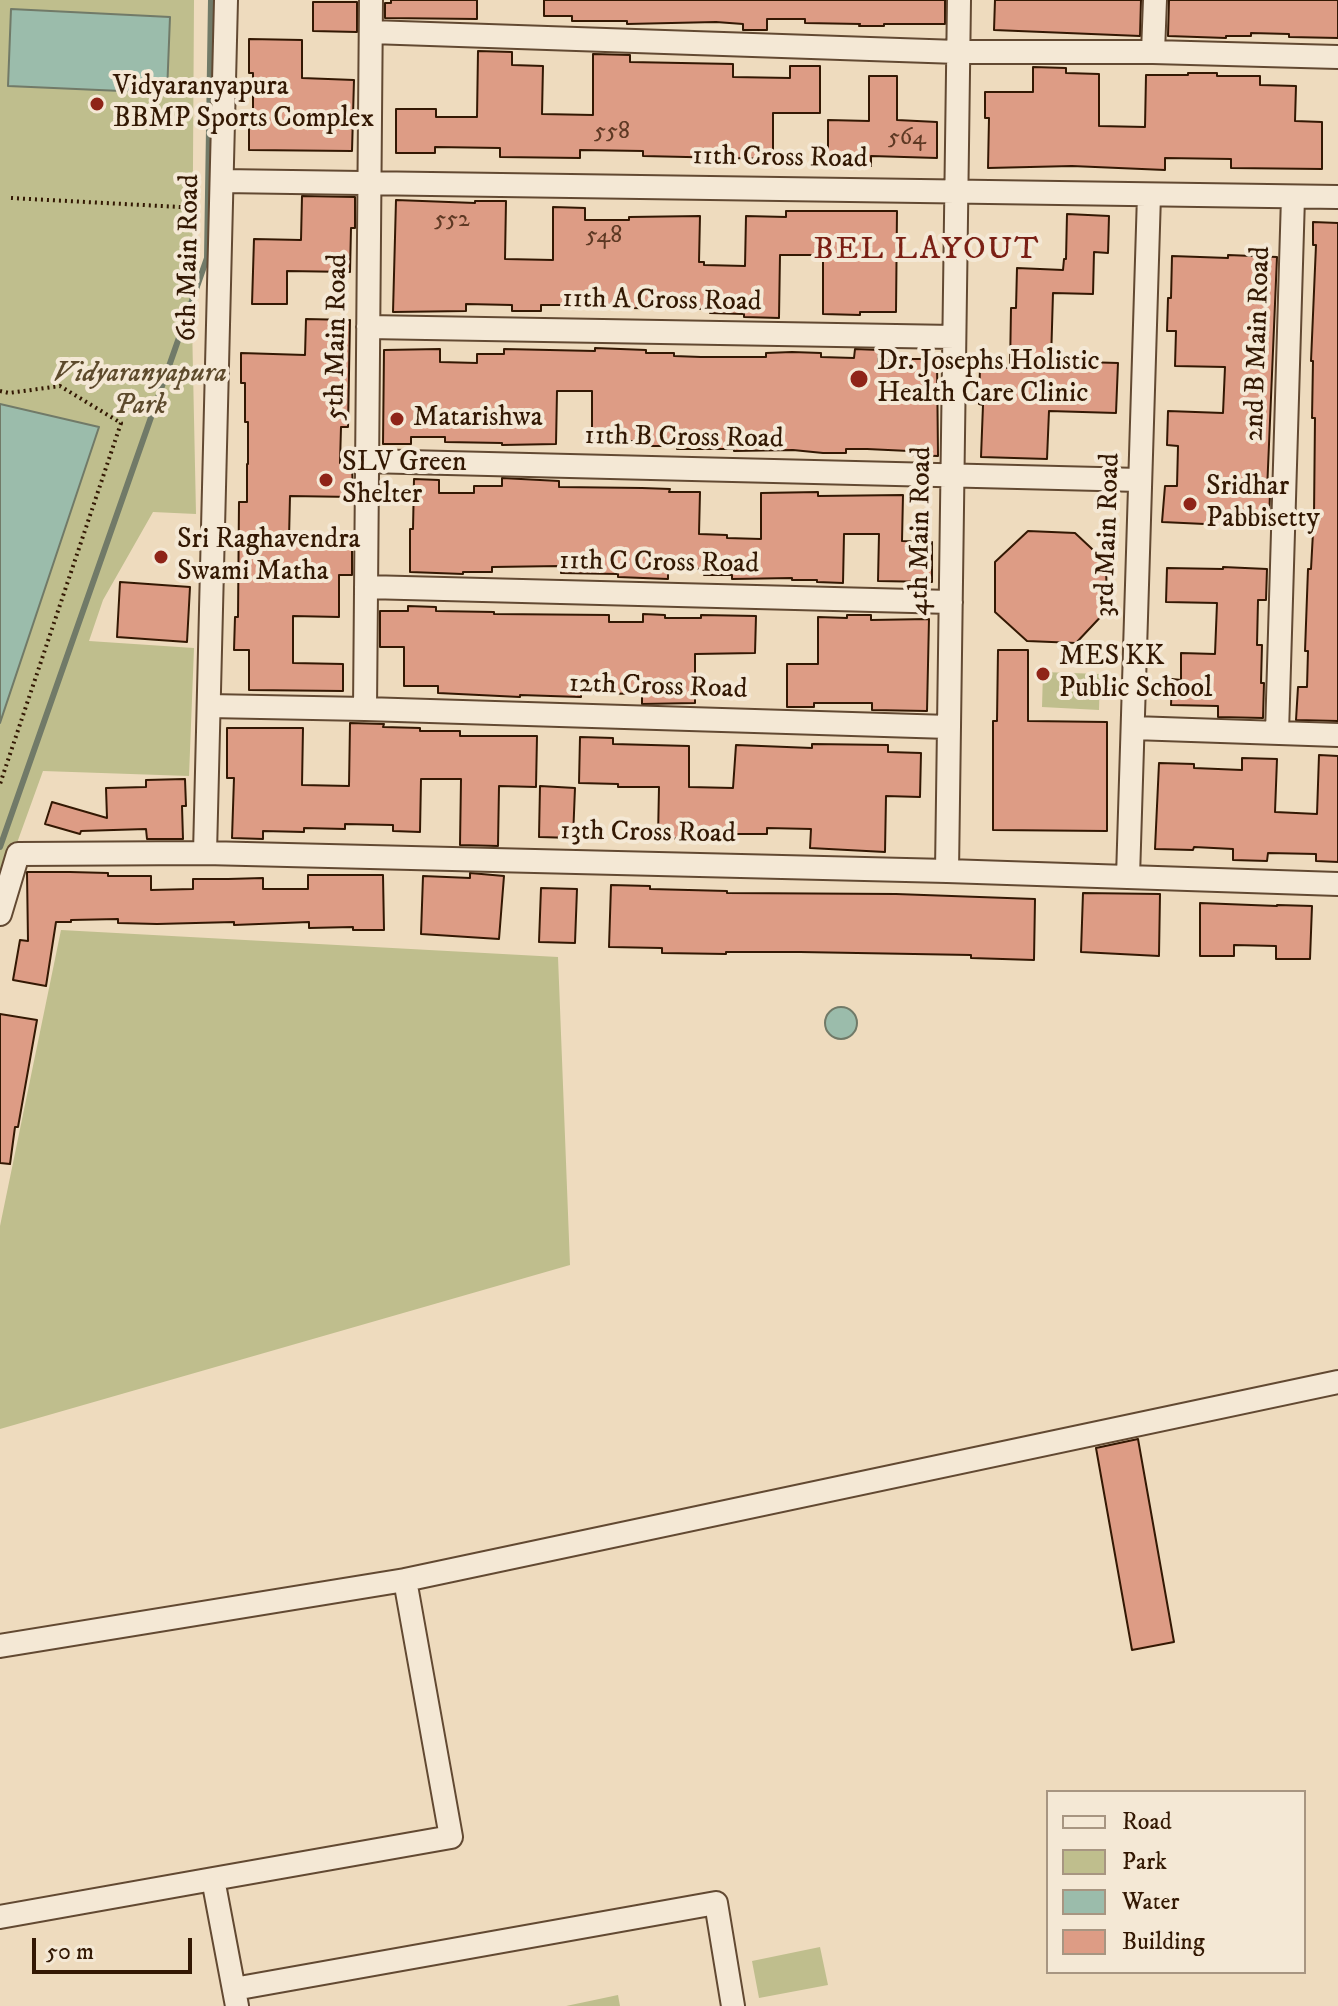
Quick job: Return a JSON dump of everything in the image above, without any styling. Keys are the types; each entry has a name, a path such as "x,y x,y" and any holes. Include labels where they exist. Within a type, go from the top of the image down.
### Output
{"street":[{"name":"6th Main Road","path":"205,853 226,0"},
{"name":"5th Main Road","path":"365,709 371,0"},
{"name":"4th Main Road","path":"947,871 959,0"},
{"path":"1153,52 1155,0"},
{"path":"371,32 958,52 1153,52 1338,57"},
{"name":"11th Cross Road","path":"222,181 1338,197"},
{"name":"3rd Main Road","path":"1128,877 1149,195"},
{"name":"2nd B Main Road","path":"1277,733 1293,197"},
{"name":"11th A Cross Road","path":"368,327 954,337"},
{"name":"11th B Cross Road","path":"366,461 1140,480"},
{"name":"11th C Cross Road","path":"366,587 951,602"},
{"path":"209,706 365,709"},
{"name":"12th Cross Road","path":"365,709 949,727"},
{"path":"1133,728 1338,735"},
{"name":"13th Cross Road","path":"0,914 18,854 205,853 1338,884"},
{"path":"0,1646 405,1580 1338,1382"},
{"path":"0,1917 451,1837 405,1580"},
{"path":"213,1879 235,1997 716,1903 733,2006"}],"path":[{"path":"11,198 221,209"},
{"path":"0,391 9,393 60,386 121,423 0,784"}],"green space":[{"name":"Vidyaranyapura Park","path":"0,0 194,0 192,323 196,514 153,512 103,600 89,641 194,648 189,776 43,771 0,890 0,723 99,427 0,404"},
{"path":"1043,672 1100,674 1099,710 1042,707"},
{"path":"61,930 558,957 570,1265 0,1429 0,1226"},
{"path":"820,1947 828,1985 759,1998 752,1961"},
{"path":"618,1995 620,2006 566,2006"}],"water":[{"path":"11,9 170,17 167,93 8,86"},
{"path":"0,404 99,427 0,723"},
{"path":"841,1007 852,1012 857,1023 852,1034 841,1039 830,1034 825,1023 830,1012"}],"building":[{"path":"391,0 477,0 477,19 385,18 385,3 391,3"},
{"path":"544,0 945,0 945,24 859,26 805,23 805,19 767,19 767,30 743,30 743,24 716,22 627,24 627,21 572,21 572,16 544,16"},
{"path":"995,0 1141,0 1140,36 994,30"},
{"path":"1169,0 1338,0 1338,38 1251,33 1251,36 1226,38 1168,36"},
{"path":"313,2 357,2 357,32 313,31"},
{"path":"249,39 302,40 302,78 354,80 352,151 249,150 253,73 249,73"},
{"path":"478,51 512,52 512,65 543,66 542,114 593,115 593,54 630,55 630,62 733,64 733,77 790,78 790,66 820,66 820,113 773,113 773,159 643,156 643,151 580,150 580,158 500,157 500,148 435,147 435,153 396,153 396,109 436,109 436,117 477,117"},
{"path":"1033,67 1066,68 1066,73 1099,74 1099,126 1145,127 1146,75 1217,73 1217,76 1260,76 1260,85 1296,86 1295,121 1322,122 1322,169 1231,168 1231,159 1165,158 1165,170 1072,166 988,168 989,118 985,118 985,92 1033,92"},
{"path":"869,76 897,76 897,120 937,122 937,158 871,156 871,166 828,165 828,120 869,121"},
{"path":"302,196 355,197 350,272 287,271 287,304 252,304 254,239 301,240"},
{"path":"396,200 506,201 505,259 553,260 553,207 585,208 585,220 700,216 699,262 704,262 704,265 745,266 746,216 786,217 786,211 897,211 896,312 823,314 823,255 780,255 779,318 710,313 711,309 581,304 541,305 541,311 512,311 512,305 466,304 466,311 393,312"},
{"path":"1067,214 1109,216 1108,253 1094,252 1093,294 1053,293 1051,361 1118,363 1116,413 1049,411 1047,459 981,457 983,405 979,404 980,367 1010,368 1011,308 1016,308 1017,268 1063,270"},
{"path":"1313,222 1338,223 1338,721 1296,720 1298,687 1307,687 1308,569 1311,569 1314,514 1315,418 1312,418 1311,361 1316,245 1313,245"},
{"path":"1228,255 1277,257 1267,491 1270,491 1269,527 1162,522 1165,486 1177,486 1178,446 1167,445 1168,411 1223,413 1225,367 1175,366 1176,331 1167,331 1172,256 1228,258"},
{"path":"306,319 350,320 348,427 341,427 340,463 352,463 353,497 290,496 289,538 352,538 352,575 339,575 339,617 293,616 293,663 343,664 343,691 249,690 249,650 234,650 235,617 238,617 239,502 247,502 248,464 248,422 245,422 245,383 241,383 241,353 305,355"},
{"path":"595,348 646,350 646,353 674,353 674,356 766,357 766,353 792,352 854,358 855,349 879,350 878,362 937,359 938,456 867,449 823,453 677,449 677,446 650,446 650,442 592,439 592,391 557,391 556,444 502,445 445,442 445,437 411,437 411,444 383,444 384,350 440,349 440,362 477,363 477,354 504,354 504,349 595,351"},
{"path":"502,478 559,481 559,487 700,492 699,534 727,535 727,538 761,539 761,493 903,495 902,541 932,542 932,582 878,581 879,534 844,534 843,583 792,578 732,579 732,575 704,575 704,569 668,568 668,579 561,573 561,566 492,567 492,572 463,574 410,572 414,479 439,480 439,493 474,493 474,486 502,486"},
{"path":"1028,531 1075,533 1106,562 1107,610 1076,643 1027,641 995,612 995,562"},
{"path":"1167,568 1267,569 1266,600 1258,600 1257,645 1262,645 1263,718 1218,717 1218,706 1171,705 1172,679 1181,680 1181,653 1215,654 1217,603 1166,602"},
{"path":"120,582 190,587 187,642 117,637"},
{"path":"408,606 494,614 609,615 609,622 643,622 643,614 665,615 665,618 756,616 755,653 695,654 695,703 642,704 642,694 581,693 581,697 520,697 438,693 438,686 404,686 404,647 380,647 380,611 408,611"},
{"path":"847,615 871,615 871,620 929,619 927,711 872,710 872,703 814,703 814,707 787,707 787,664 818,664 818,617 847,618"},
{"path":"998,650 1028,650 1028,721 1107,722 1107,831 993,830 993,721 997,721"},
{"path":"350,723 420,728 420,731 460,731 460,736 537,736 536,787 499,786 498,846 460,845 461,779 421,779 420,832 393,831 393,825 345,824 345,829 263,831 263,839 232,838 234,778 227,778 227,728 303,728 302,785 349,786"},
{"path":"580,737 613,738 613,744 689,746 689,787 733,788 736,745 812,748 812,744 888,745 888,752 921,753 920,797 886,796 885,852 810,848 811,829 767,828 767,834 734,834 734,840 658,838 659,787 579,783"},
{"path":"1319,755 1338,756 1338,862 1316,861 1316,854 1268,853 1267,861 1233,860 1233,849 1155,849 1159,763 1242,770 1242,758 1277,759 1275,812 1317,814"},
{"path":"185,779 183,839 147,839 146,829 81,831 80,834 45,824 52,802 107,818 106,788 146,787 146,780"},
{"path":"540,786 575,788 573,838 539,837"},
{"path":"27,872 151,876 151,890 193,889 193,879 263,878 263,889 308,889 308,875 383,875 384,930 309,928 309,922 157,924 118,923 118,919 56,922 46,986 13,980 20,940 28,941"},
{"path":"470,873 504,876 499,939 421,934 423,876 470,878"},
{"path":"611,885 727,893 1035,899 1034,960 971,958 971,955 662,953 662,948 609,947"},
{"path":"541,888 577,889 575,943 539,942"},
{"path":"1083,893 1160,894 1159,956 1081,952"},
{"path":"1200,903 1312,906 1310,959 1276,959 1276,946 1234,945 1234,956 1200,956"},
{"path":"0,1014 37,1020 10,1164 0,1163"},
{"path":"1138,1439 1174,1642 1132,1650 1096,1448"}],"waterway":[{"path":"0,847 207,258 211,0"}],"place":[{"name":"Vidyaranyapura BBMP Sports Complex","path":"97,104"},
{"name":"Dr. Josephs Holistic Health Care Clinic","path":"859,379"},
{"name":"Matarishwa","path":"397,419"},
{"name":"SLV Green Shelter","path":"326,480"},
{"name":"Sridhar Pabbisetty","path":"1190,504"},
{"name":"Sri Raghavendra Swami Matha","path":"161,557"},
{"name":"MES KK Public School","path":"1043,674"}],"district":[{"name":"BEL LAYOUT","path":"927,251"}]}
